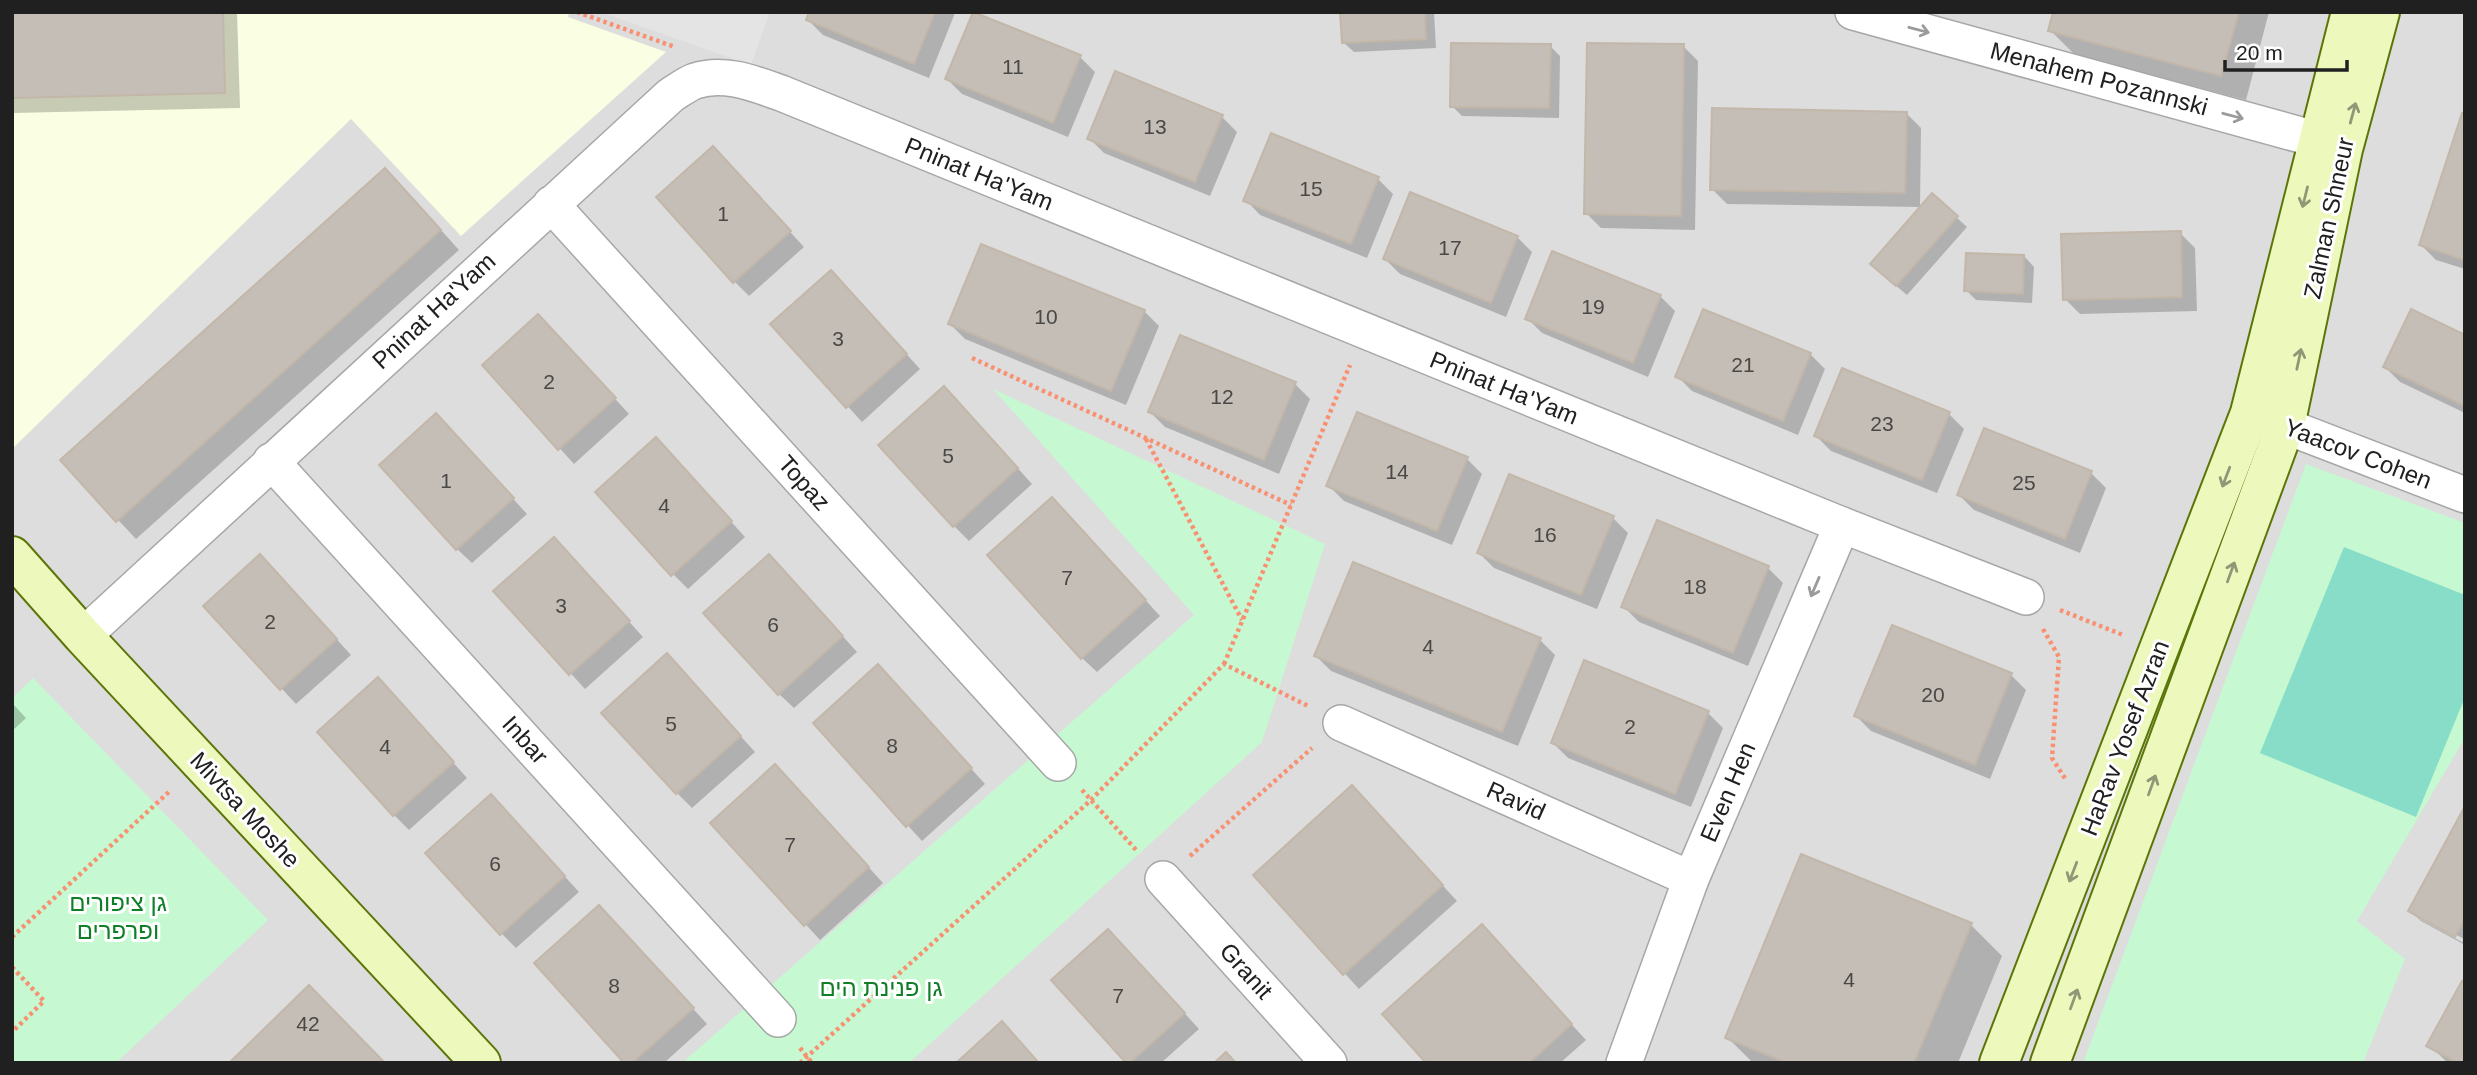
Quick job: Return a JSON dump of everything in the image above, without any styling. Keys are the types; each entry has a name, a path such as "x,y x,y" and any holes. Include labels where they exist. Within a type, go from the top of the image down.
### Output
{"street":[{"name":"Menahem Pozannski","path":"1853,12 2331,144"},
{"name":"Zalman Shneur","path":"2267,420 2331,144 2351,12"},
{"name":"Zalman Shneur","path":"2331,144 2380,12"},
{"name":"Pninat Ha'Yam","path":"83,636 671,95 695,81 719,77 749,82 781,93 2026,597"},
{"name":"Topaz","path":"551,204 1058,763"},
{"name":"Yaacov Cohen","path":"2267,420 2465,495"},
{"name":"HaRav Yosef Azran","path":"1999,1063 2159,649 2267,420"},
{"name":"HaRav Yosef Azran","path":"2050,1063 2267,420"},
{"name":"Inbar","path":"271,461 778,1019"},
{"name":"Even Hen","path":"1624,1063 1691,879 1842,524"},
{"name":"Mivtsa Moshe","path":"12,555 83,636 481,1063"},
{"name":"Ravid","path":"1341,723 1691,879"},
{"name":"Granit","path":"1163,880 1329,1063"}],"path":[{"path":"577,12 681,49"},
{"path":"800,1063 1091,800 1224,664 1365,331"},
{"path":"972,358 1291,505"},
{"path":"1145,437 1242,621"},
{"path":"2026,597 2159,649"},
{"path":"2026,597 2059,657 2052,758 2092,823"},
{"path":"1058,763 1163,880 1341,723 1224,664"},
{"path":"12,937 201,762"},
{"path":"12,967 44,1001 12,1032"}],"shaded area":[{"path":"12,12 2465,12 2465,1063 12,1063"},
{"path":"12,12 569,12 568,17 666,52 461,236 351,119 12,449"},
{"path":"600,12 770,12 751,65"}],"green space":[{"name":"גן פנינת הים","path":"993,389 1325,544 1262,742 909,1063 682,1063 1194,615"},
{"path":"2306,464 2465,523 2465,738 2357,921 2405,959 2363,1063 2083,1063"},
{"path":"2344,547 2465,595 2465,697 2416,817 2260,753"},
{"name":"גן ציפורים ופרפרים","path":"33,678 268,920 116,1063 12,1063 12,698"}],"building":[{"path":"12,12 223,12 225,93 12,98"},
{"path":"809,12 935,12 914,64 806,20"},
{"path":"973,12 1081,55 1053,123 945,79"},
{"path":"1340,12 1425,12 1426,39 1342,43"},
{"path":"2053,12 2239,12 2221,76 2048,31"},
{"path":"1451,43 1551,44 1549,108 1450,107"},
{"path":"1587,43 1684,44 1681,216 1584,214"},
{"path":"1115,71 1223,115 1195,182 1087,139"},
{"path":"1712,108 1907,112 1905,193 1710,190"},
{"path":"2462,113 2465,114 2465,260 2419,245"},
{"path":"1271,133 1379,177 1351,244 1243,201"},
{"path":"713,146 791,231 733,283 656,197"},
{"path":"385,168 441,230 116,522 60,460"},
{"path":"1410,192 1518,236 1491,303 1383,259"},
{"path":"1932,193 1958,216 1896,286 1870,264"},
{"path":"2181,231 2182,297 2063,300 2061,234"},
{"path":"981,244 1145,310 1111,391 948,324"},
{"path":"1552,251 1661,295 1633,363 1525,319"},
{"path":"1966,253 2024,255 2023,294 1964,291"},
{"path":"831,270 907,354 846,408 770,324"},
{"path":"1703,309 1811,353 1783,421 1675,377"},
{"path":"2411,309 2465,335 2465,406 2383,367"},
{"path":"538,314 616,398 558,450 482,365"},
{"path":"1180,335 1296,382 1264,460 1148,412"},
{"path":"1842,368 1950,412 1922,480 1814,436"},
{"path":"944,386 1018,468 953,527 878,445"},
{"path":"1357,412 1468,457 1437,531 1326,486"},
{"path":"436,413 514,498 456,550 379,465"},
{"path":"1984,428 2092,471 2065,539 1957,495"},
{"path":"656,437 732,521 671,576 595,492"},
{"path":"1509,474 1614,516 1581,595 1477,553"},
{"path":"1052,497 1146,600 1081,659 987,555"},
{"path":"1657,520 1769,566 1733,653 1621,607"},
{"path":"554,537 630,621 569,675 493,591"},
{"path":"260,554 337,639 280,690 203,606"},
{"path":"769,554 843,636 778,695 703,613"},
{"path":"1353,562 1541,638 1502,732 1314,656"},
{"path":"1892,625 2012,673 1975,765 1854,716"},
{"path":"667,653 741,736 676,794 601,713"},
{"path":"1584,660 1709,711 1675,794 1551,743"},
{"path":"878,664 972,768 906,827 813,723"},
{"path":"378,677 454,762 393,816 317,732"},
{"path":"775,764 869,867 804,926 710,823"},
{"path":"1352,785 1443,885 1343,975 1253,875"},
{"path":"491,794 565,876 500,935 425,853"},
{"path":"2465,806 2465,919 2455,937 2408,911"},
{"path":"1801,854 1972,923 1914,1063 1787,1063 1725,1038"},
{"path":"599,905 694,1008 632,1063 624,1063 534,963"},
{"path":"1482,924 1572,1024 1529,1063 1426,1063 1382,1014"},
{"path":"1108,929 1185,1013 1130,1063 1126,1063 1051,980"},
{"path":"2462,981 2465,983 2465,1063 2458,1063 2426,1046"},
{"path":"309,985 385,1063 229,1063"},
{"path":"1002,1021 1039,1063 956,1063"},
{"path":"1226,1052 1236,1063 1214,1063"}]}
